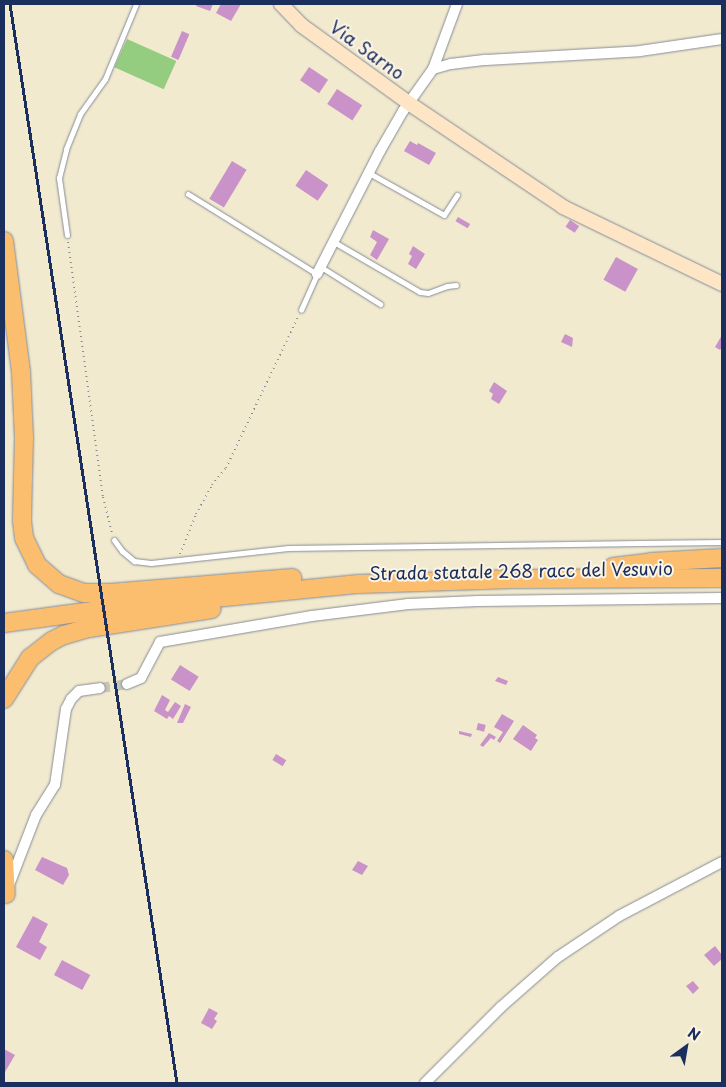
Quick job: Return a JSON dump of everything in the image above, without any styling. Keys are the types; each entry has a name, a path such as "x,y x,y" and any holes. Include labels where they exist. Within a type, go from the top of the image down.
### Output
{"highway":[{"path":"4,241 22,388 22,521 24,538 37,565 59,584 84,593 312,578"},
{"path":"613,567 651,562 722,558"},
{"name":"Strada statale 268 racc del Vesuvio","path":"113,608 159,598 312,578 465,568 722,567"},
{"name":"Strada statale 268 racc del Vesuvio","path":"4,623 113,608 296,589 394,582 722,578"},
{"path":"4,699 30,658 52,641 76,631 307,595 424,582"},
{"path":"5,896 8,861"}],"street":[{"name":"Via Sarno","path":"281,4 301,25 410,104 564,207 722,284"},
{"path":"319,271 403,111 410,104 433,69 457,4"},
{"path":"433,69 451,64 486,60 640,51 722,39"},
{"path":"127,684 141,678 147,670 155,648 160,642 312,616 408,604 478,601 722,598"},
{"path":"8,861 55,785 68,704 79,691 100,688"},
{"path":"425,1083 502,1007 558,957 619,916 722,862"}],"lane":[{"path":"67,235 59,178 66,149 80,114 105,79 136,4"},
{"path":"369,173 444,215 456,195"},
{"path":"188,194 319,271 380,304"},
{"path":"334,242 420,292 428,293 448,286 456,286"},
{"path":"301,310 319,271"},
{"path":"114,540 122,551 134,561 151,563 298,548 722,542"}],"path":[{"path":"67,235 103,496 108,524 114,540"},
{"path":"178,561 196,514 212,485 226,468 301,310"}],"green space":[{"path":"127,39 176,61 164,89 114,67"}],"building":[{"path":"197,4 213,4 210,11 196,6"},
{"path":"221,4 241,4 231,21 216,13"},
{"path":"182,31 189,34 178,60 171,57"},
{"path":"309,67 328,80 319,93 300,80"},
{"path":"337,89 362,105 352,120 327,104"},
{"path":"410,141 417,145 418,143 436,153 429,165 404,151"},
{"path":"232,161 247,170 224,207 209,199"},
{"path":"306,170 328,185 318,201 295,186"},
{"path":"458,217 470,224 468,228 456,221"},
{"path":"570,220 579,226 575,233 566,227"},
{"path":"373,230 389,239 377,260 370,255 377,242 370,237"},
{"path":"413,246 425,254 416,269 408,264 412,256 409,254"},
{"path":"616,257 638,269 625,292 603,280"},
{"path":"565,334 573,338 572,347 561,342"},
{"path":"722,335 722,347 720,350 715,347"},
{"path":"494,382 507,391 499,404 491,399 493,394 489,391"},
{"path":"180,665 199,677 190,691 171,679"},
{"path":"498,677 508,681 506,685 495,681"},
{"path":"162,695 170,700 165,710 168,712 175,702 181,706 173,719 169,716 167,719 154,711"},
{"path":"185,704 191,707 183,723 177,723"},
{"path":"502,714 514,721 500,743 497,741 503,732 494,727"},
{"path":"478,723 486,725 484,732 476,730"},
{"path":"523,725 537,735 535,738 538,740 531,751 513,739"},
{"path":"459,731 472,734 471,737 459,734"},
{"path":"489,733 496,737 494,740 491,738 483,747 480,745"},
{"path":"276,754 286,760 283,766 272,760"},
{"path":"42,857 67,868 69,875 63,885 35,870"},
{"path":"358,861 368,866 362,875 352,870"},
{"path":"33,916 48,924 39,942 47,947 40,960 16,947"},
{"path":"715,946 722,955 722,959 714,966 704,955"},
{"path":"62,960 90,975 82,990 54,975"},
{"path":"693,981 699,988 693,994 686,986"},
{"path":"209,1008 218,1013 214,1019 217,1021 212,1029 201,1023"},
{"path":"4,1049 15,1055 5,1072 4,1072"}],"tunnel":[{"path":"100,688 127,684"}],"railway":[{"path":"10,4 177,1083"}]}
